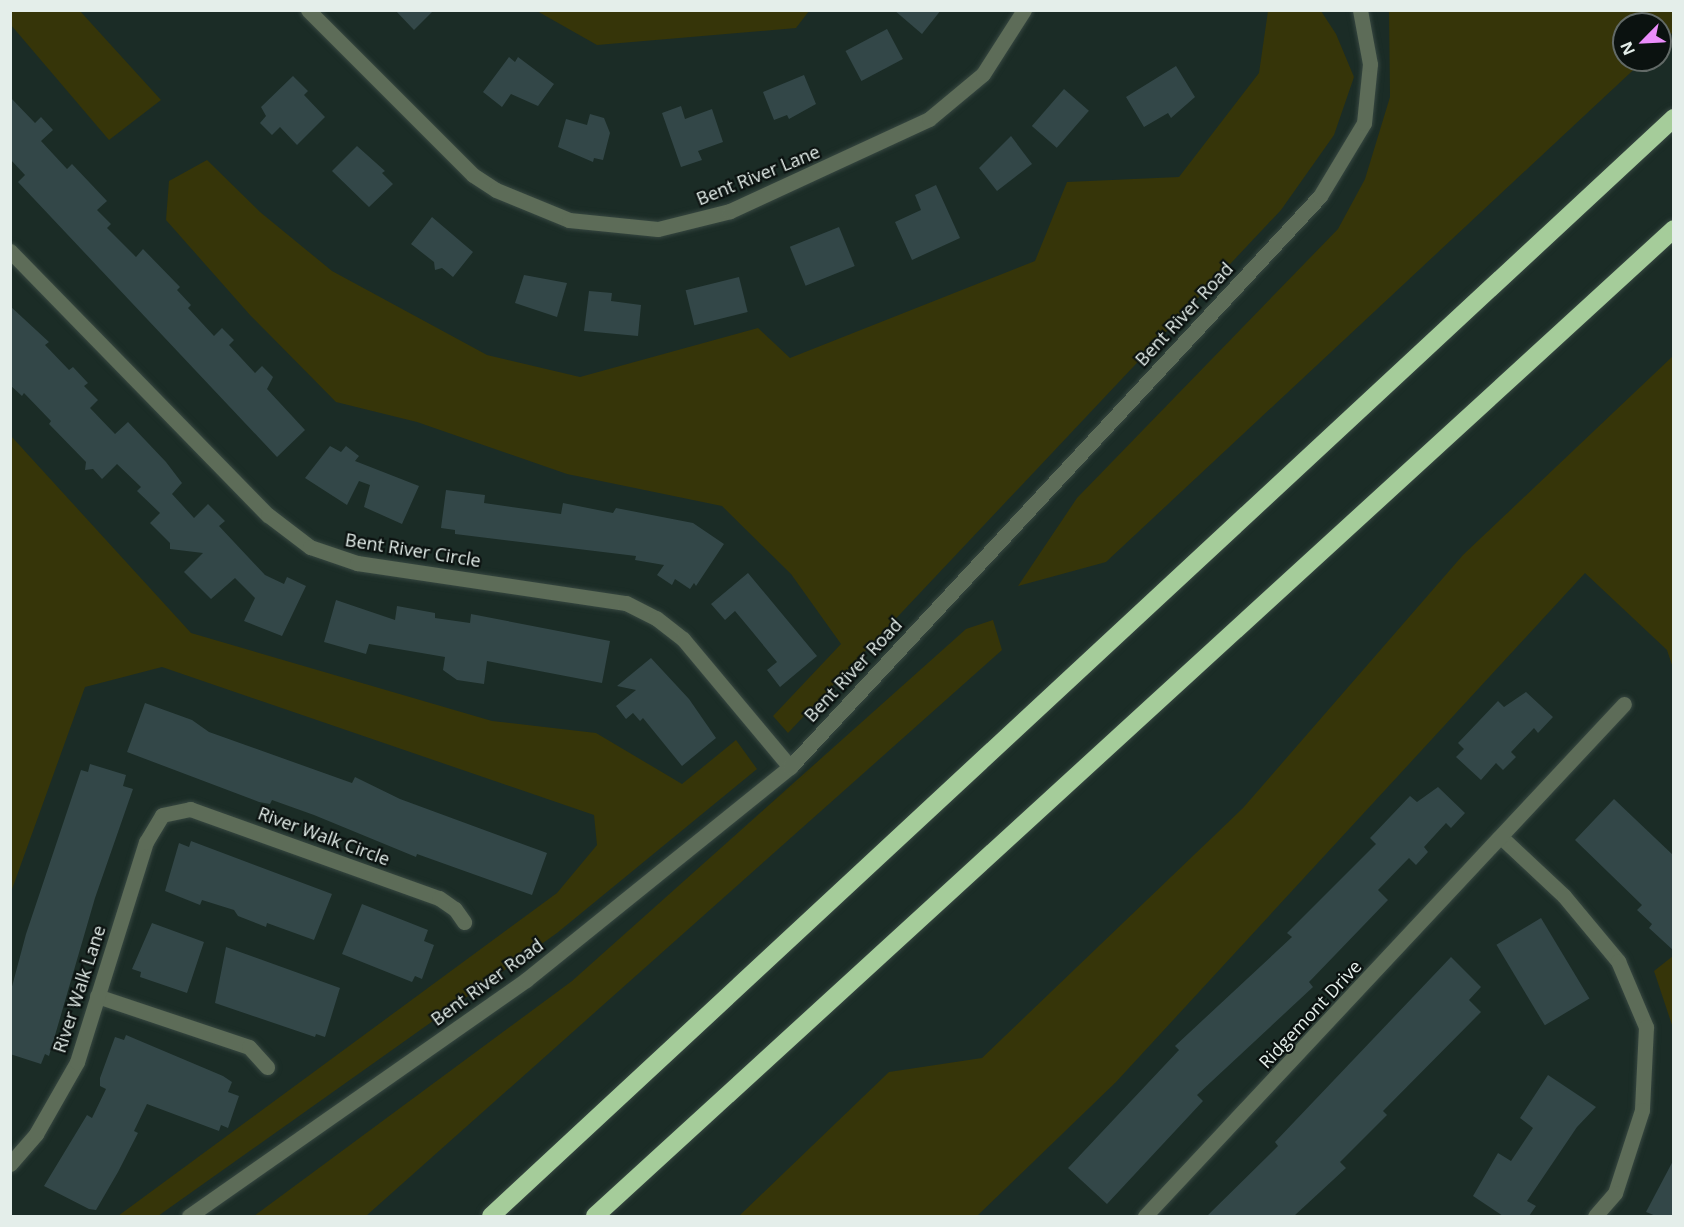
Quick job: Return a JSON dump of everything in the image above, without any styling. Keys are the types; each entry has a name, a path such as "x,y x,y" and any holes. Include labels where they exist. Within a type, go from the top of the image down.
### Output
{"highway":[{"path":"491,1216 1674,118"},
{"path":"595,1216 1674,229"}],"street":[{"name":"Bent River Lane","path":"308,10 473,175 496,190 569,220 658,229 730,211 929,119 983,74 1024,10"},
{"name":"Bent River Road","path":"189,1216 526,980 790,767 1320,196 1364,123 1370,64 1360,10"},
{"name":"Bent River Circle","path":"10,251 268,515 310,548 357,563 627,603 656,618 683,639 790,767"},
{"name":"Ridgemont Drive","path":"1146,1216 1624,704"},
{"name":"River Walk Circle","path":"162,814 190,809 439,898 455,909 464,922"},
{"name":"River Walk Lane","path":"10,1164 36,1134 77,1062 146,843 162,814"},
{"path":"1502,837 1564,896 1617,961 1646,1027 1642,1110 1616,1193 1595,1216"},
{"path":"97,996 249,1047 267,1067"}],"shaded area":[{"path":"809,10 796,28 597,45 537,11"},
{"path":"10,11 80,11 161,100 109,140 11,25"},
{"path":"1268,11 1321,11 1336,34 1354,77 1334,135 1281,210 788,733 773,716 841,644 791,574 722,506 567,474 417,422 336,402 250,315 166,220 169,181 207,160 260,212 332,271 487,355 580,377 758,328 790,358 1035,261 1067,182 1179,177 1259,73"},
{"path":"1389,11 1673,11 1672,33 1672,12 1612,12 1612,72 1631,72 1106,562 1018,586 1077,498 1338,229 1365,179 1390,97"},
{"path":"1673,356 1673,668 1667,650 1585,573 1116,1082 977,1216 739,1216 889,1072 982,1058 1243,808 1463,555"},
{"path":"11,436 191,633 492,721 596,733 682,784 736,740 757,769 557,933 158,1216 118,1216 557,893 597,845 594,815 162,667 85,687 11,892"},
{"path":"993,620 1002,650 366,1216 254,1216 572,981 966,629"},
{"path":"1673,956 1673,1028 1654,971"}],"building":[{"path":"395,10 434,10 414,30"},
{"path":"894,10 941,10 922,34"},
{"path":"887,29 903,59 861,81 846,51"},
{"path":"509,57 515,62 518,57 554,84 538,106 511,94 502,107 483,92"},
{"path":"1176,66 1195,97 1171,118 1168,113 1144,127 1126,97"},
{"path":"804,75 816,104 789,119 787,115 774,120 763,92"},
{"path":"293,76 308,91 304,95 325,117 297,145 280,127 272,135 260,123 266,116 261,107"},
{"path":"1064,89 1089,111 1057,148 1032,126"},
{"path":"10,97 35,123 41,117 53,130 41,141 67,169 72,164 107,201 97,210 111,224 107,228 136,257 143,249 180,287 177,290 191,305 188,308 214,336 222,328 234,340 229,345 255,373 262,366 273,377 267,389 305,430 277,457 18,182 25,175 10,159"},
{"path":"681,106 685,119 712,109 723,142 698,151 702,160 681,167 662,113"},
{"path":"590,114 604,118 610,133 603,160 594,158 593,162 558,147 566,119 587,125"},
{"path":"1011,136 1032,164 997,191 979,168"},
{"path":"357,146 385,171 382,173 393,184 369,207 332,171"},
{"path":"936,185 960,238 912,260 895,222 921,210 915,195"},
{"path":"432,217 473,252 453,277 442,268 435,270 434,262 411,244"},
{"path":"839,227 855,266 806,286 790,247"},
{"path":"524,275 567,283 557,317 515,303"},
{"path":"739,277 748,312 694,325 686,290"},
{"path":"589,291 612,293 611,301 641,305 638,336 584,331"},
{"path":"10,306 49,342 45,345 69,370 73,367 88,383 84,386 98,400 90,408 115,434 128,422 166,462 182,483 172,494 194,518 208,504 225,521 219,526 265,575 284,584 287,577 306,586 282,636 244,621 255,598 235,578 211,599 184,572 203,553 170,549 170,543 150,523 160,513 137,491 141,487 117,464 102,479 93,469 85,470 86,462 49,424 51,421 24,393 22,396 10,385"},
{"path":"330,446 341,452 346,446 359,456 355,461 419,486 402,524 364,507 370,485 359,481 347,505 305,478"},
{"path":"446,490 485,495 484,503 561,514 563,503 613,513 616,508 693,523 724,544 696,586 694,583 690,589 675,579 672,585 657,575 664,565 635,560 636,556 455,534 455,530 441,528"},
{"path":"748,573 817,656 780,687 767,670 777,662 750,629 735,611 725,620 711,604"},
{"path":"336,600 395,620 397,606 435,613 435,618 470,623 471,614 610,641 602,683 487,661 484,684 457,680 443,670 445,657 369,644 366,654 324,642"},
{"path":"651,658 689,699 716,738 682,766 643,718 640,721 633,713 626,719 616,706 636,690 617,686"},
{"path":"1526,692 1553,717 1538,733 1534,728 1511,752 1516,757 1503,770 1496,763 1481,780 1456,757 1464,749 1458,743 1498,701 1504,707"},
{"path":"145,703 192,720 209,732 352,783 355,777 400,799 547,853 532,895 417,854 416,857 272,800 270,804 259,802 127,752"},
{"path":"90,764 126,775 123,786 133,789 95,898 49,1056 45,1054 41,1064 10,1054 10,994 26,934 81,770 88,772"},
{"path":"1438,787 1465,813 1451,828 1446,823 1424,847 1428,852 1416,865 1409,858 1378,890 1388,900 1309,982 1313,987 1197,1095 1203,1101 1107,1204 1068,1168 1179,1050 1175,1046 1292,937 1287,933 1376,844 1370,838 1410,796 1417,802"},
{"path":"1614,799 1674,856 1674,951 1649,928 1652,924 1637,910 1642,905 1575,840"},
{"path":"191,841 332,894 314,940 267,923 266,927 238,916 234,910 202,900 200,905 165,891 179,843 189,847"},
{"path":"362,904 428,930 424,941 434,945 422,979 415,976 412,982 342,954"},
{"path":"1541,918 1589,999 1545,1025 1496,945"},
{"path":"152,923 204,942 187,993 140,977 141,972 132,969"},
{"path":"226,947 340,988 325,1037 316,1034 315,1037 215,1003"},
{"path":"1451,957 1481,987 1469,1000 1481,1012 1383,1111 1387,1115 1340,1162 1346,1168 1294,1216 1207,1216 1278,1146 1275,1142"},
{"path":"126,1035 223,1076 232,1082 228,1092 239,1096 228,1128 221,1125 219,1131 147,1104 134,1131 138,1133 118,1172 96,1210 89,1209 44,1186 87,1115 92,1118 106,1089 100,1086 100,1078 115,1037 124,1040"},
{"path":"1548,1075 1596,1107 1577,1127 1527,1201 1536,1206 1529,1216 1503,1216 1473,1196 1498,1153 1511,1161 1533,1128 1520,1118"},
{"path":"1674,1159 1674,1216 1656,1216 1646,1212"}]}
